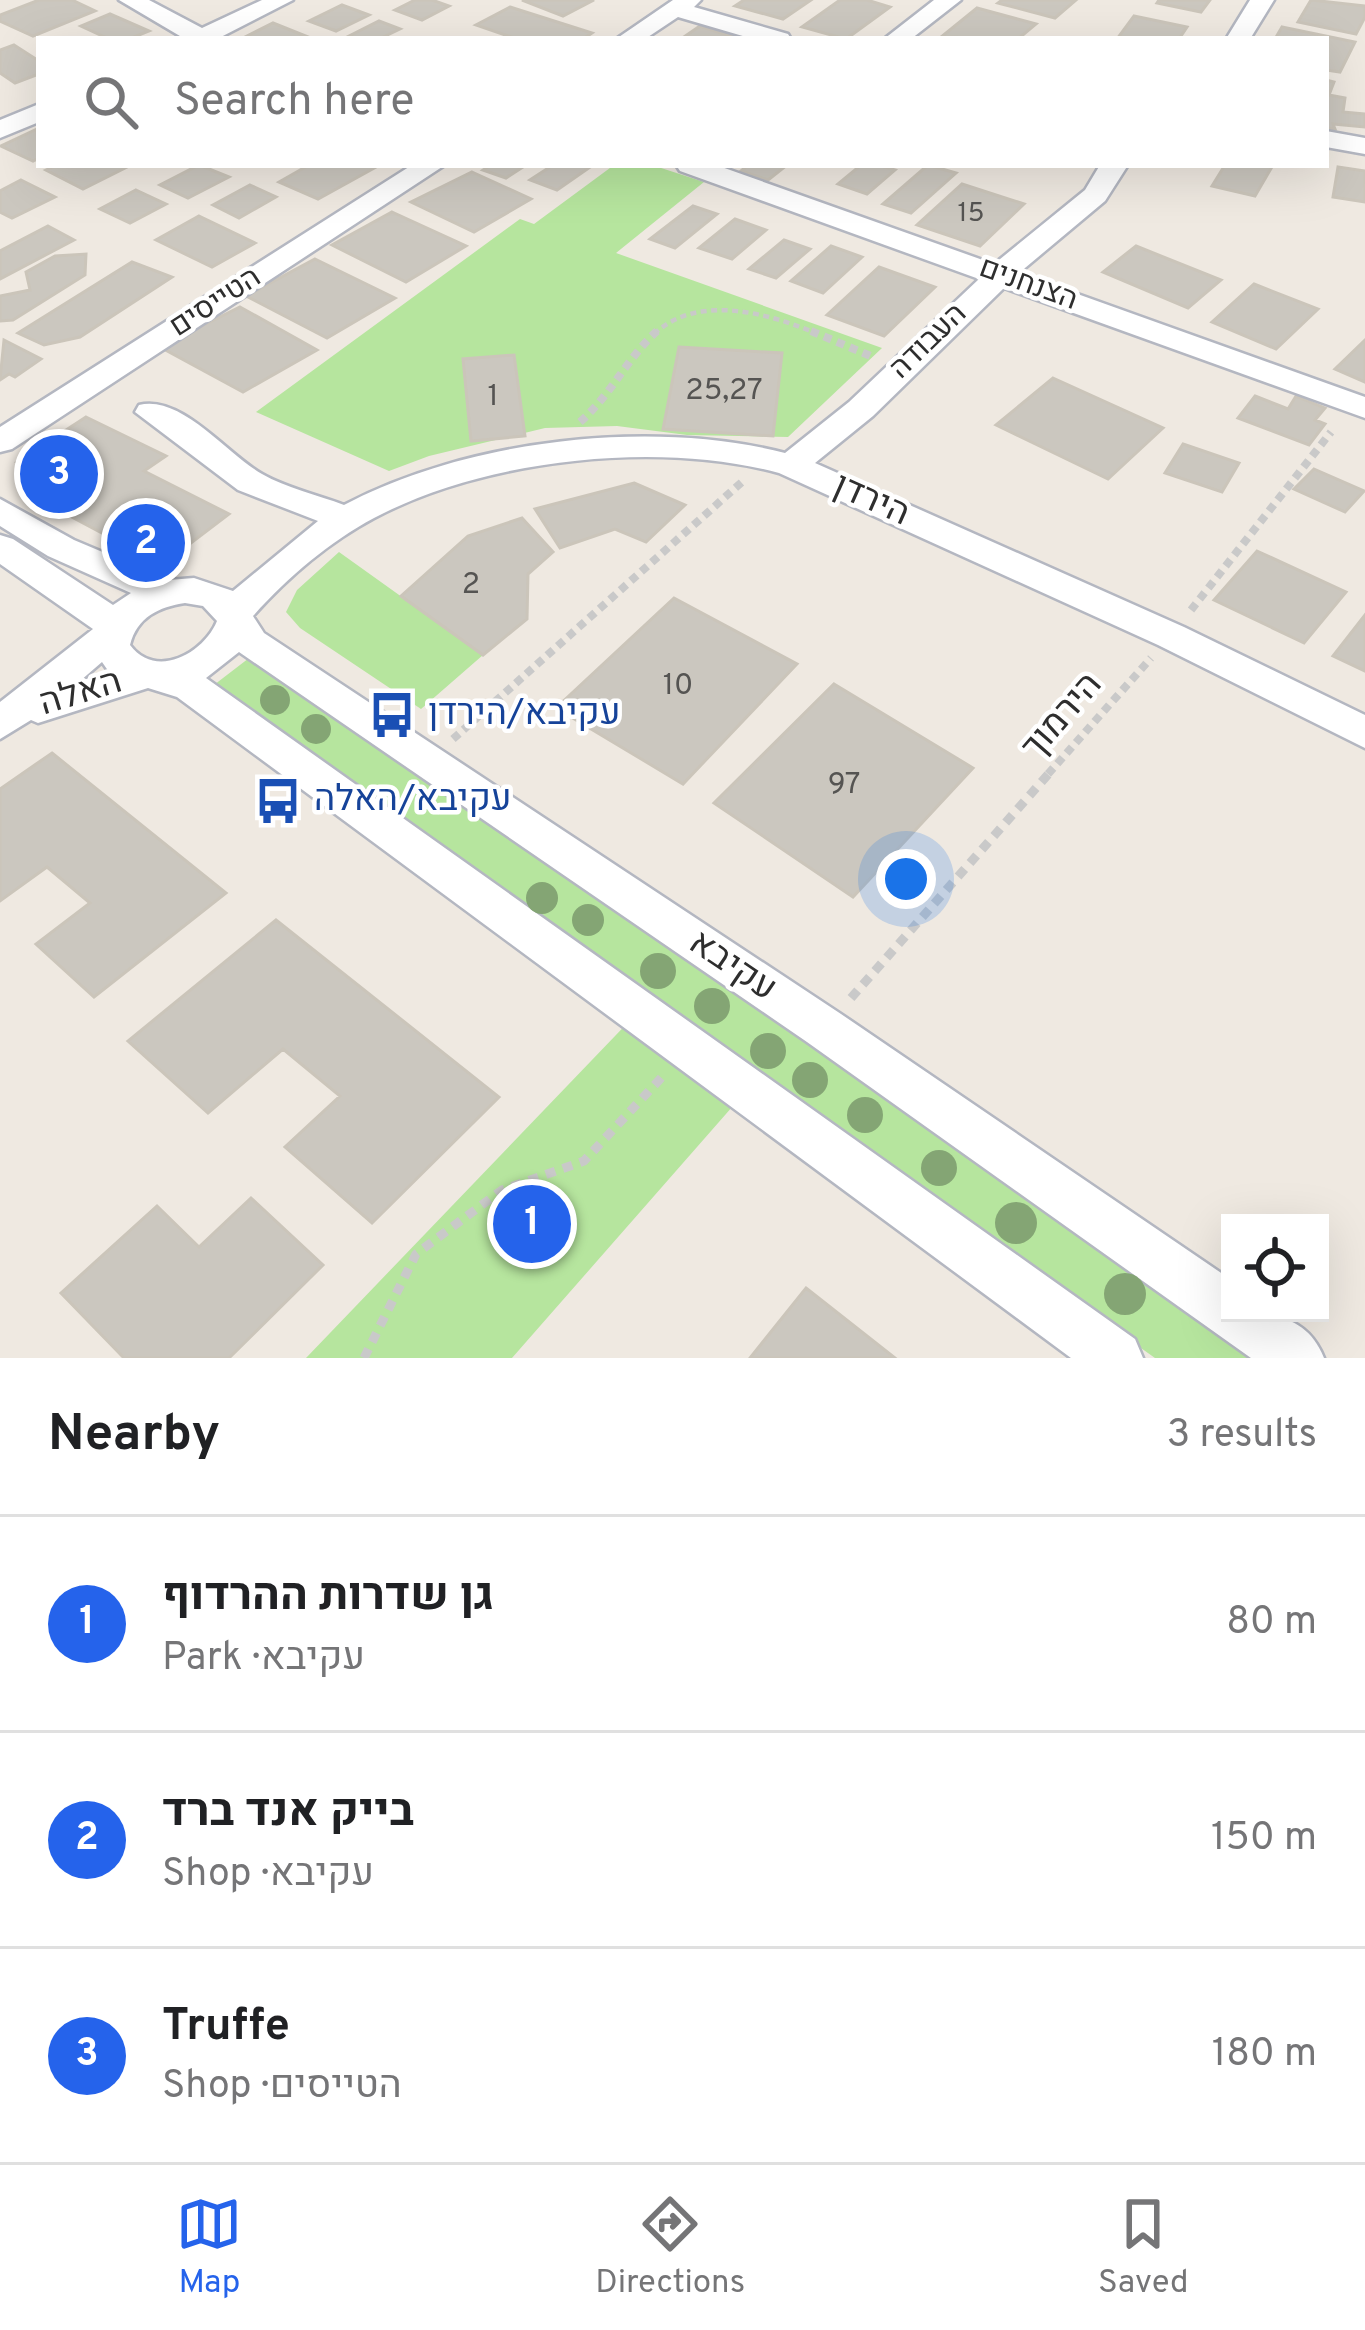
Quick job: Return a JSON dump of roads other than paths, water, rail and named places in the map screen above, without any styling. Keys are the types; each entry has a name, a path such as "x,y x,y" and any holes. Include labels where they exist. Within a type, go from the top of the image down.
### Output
{"street":[{"path":"131,0 195,36"},
{"path":"203,36 281,0"},
{"path":"900,36 949,0"},
{"path":"1240,36 1262,0"},
{"path":"633,36 682,4 771,36"},
{"path":"0,130 36,113"},
{"path":"1329,140 1365,146"},
{"name":"הטייסים","path":"0,442 426,168"},
{"name":"הצנחנים","path":"699,168 1365,408"},
{"name":"העבודה","path":"781,461 902,368 999,274 1095,195 1112,168"},
{"path":"151,412 194,437 250,482 348,519"},
{"name":"הירדן","path":"224,610 291,556 365,508 434,483 558,453 688,448 781,461 1171,636 1365,733"},
{"path":"0,510 61,548 165,592 224,610 224,650 209,662 157,675"},
{"path":"0,548 114,629"},
{"path":"165,592 132,608 114,629 111,646 117,658 191,686 1115,1358"},
{"name":"עקיבא","path":"224,610 251,642 426,764 824,1028 1221,1305"},
{"name":"האלה","path":"8,719 114,629"},
{"name":"האלה","path":"8,719 157,675"},
{"name":"עקיבא","path":"1245,1322 1297,1358"}],"place":[{"name":"Truffe","path":"59,474"},
{"name":"בייק אנד ברד","path":"146,543"},
{"name":"עקיבא/הירדן","path":"392,715"},
{"name":"עקיבא/האלה","path":"278,801"},
{"name":"גן שדרות ההרדוף","path":"532,1224"}]}
